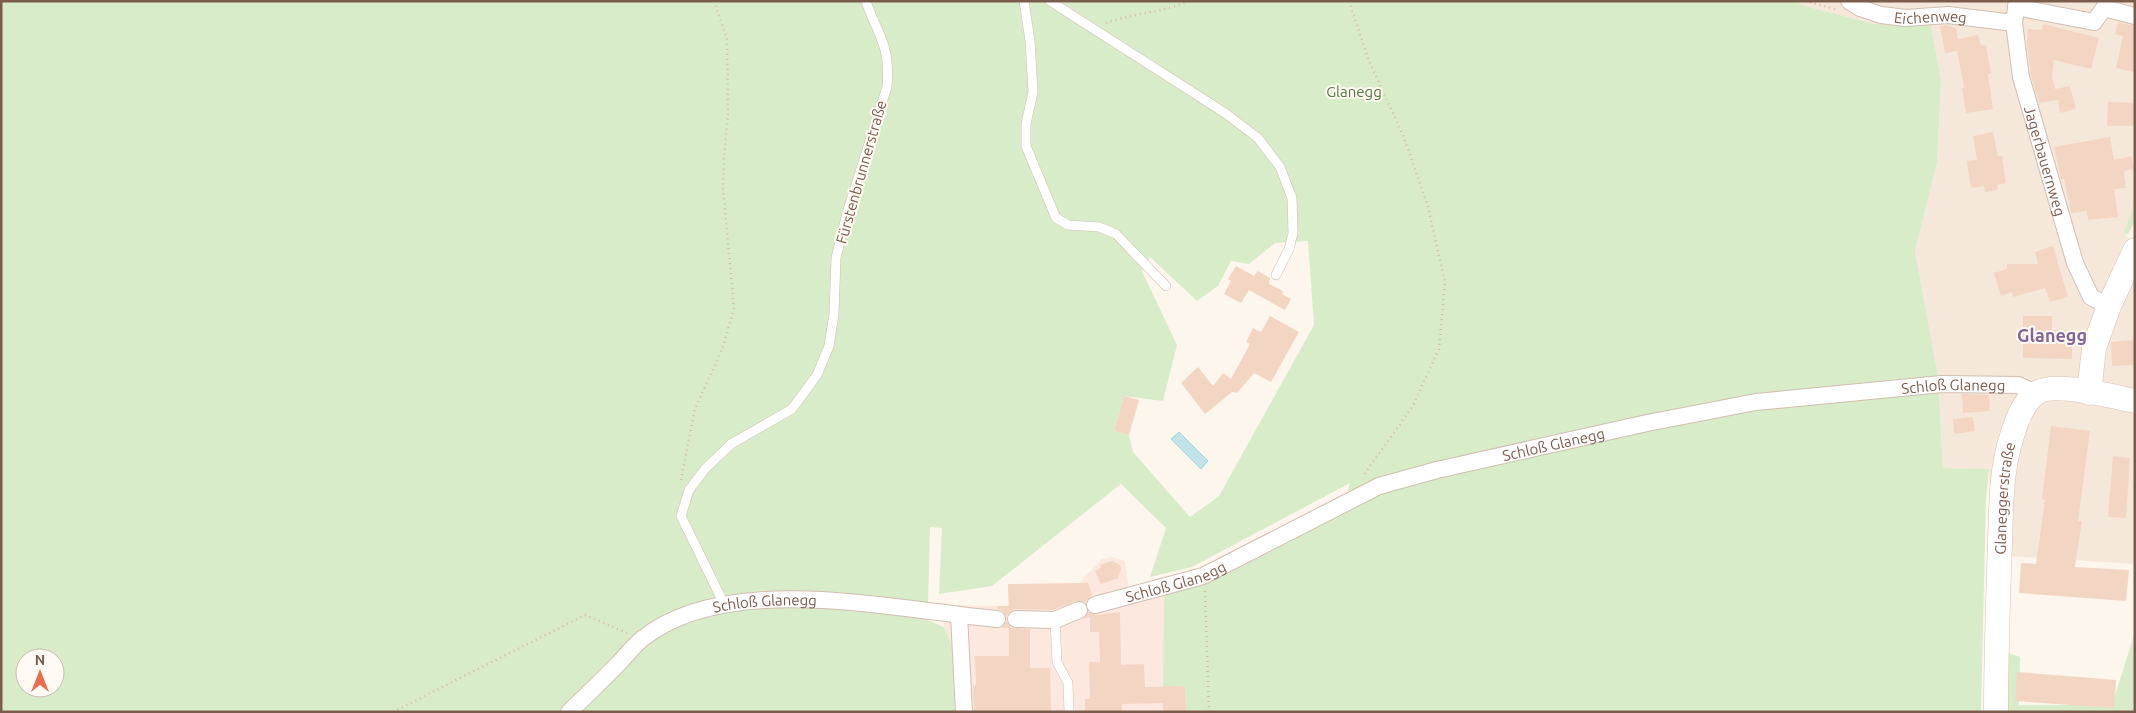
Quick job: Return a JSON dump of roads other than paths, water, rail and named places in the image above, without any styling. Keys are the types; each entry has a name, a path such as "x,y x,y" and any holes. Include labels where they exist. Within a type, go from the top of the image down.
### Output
{"street":[{"name":"Eichenweg","path":"1855,5 1881,15 1906,18 2016,11 2094,22 2104,8 2135,16"},
{"name":"Jagerbauernweg","path":"2016,11 2021,77 2075,263 2091,297 2109,306"},
{"path":"2089,393 2094,348 2109,306 2129,277 2135,250"},
{"name":"Schloß Glanegg","path":"1095,606 1203,576 1378,486 1437,470 1647,423 1756,402 1942,384 2018,385 2036,393"},
{"path":"2036,393 2051,388 2135,401"},
{"name":"Glaneggerstraße","path":"1996,712 1996,626 2002,498 2011,437 2024,408 2036,393"},
{"name":"Schloß Glanegg","path":"569,712 642,639 668,624 724,604 778,599 844,601 997,618"},
{"path":"1016,619 1055,620 1079,610"},
{"path":"959,615 964,712"}],"lane":[{"name":"Fürstenbrunnerstraße","path":"724,604 681,516 689,490 705,469 731,444 764,423 792,409 817,375 828,346 834,314 836,258 847,212 887,87 888,69 885,49 870,17 866,1"},
{"path":"1024,1 1030,41 1033,92 1026,124 1026,146 1056,218 1068,225 1099,227 1116,234 1166,286"},
{"path":"1050,1 1225,113 1258,138 1280,167 1292,198 1293,234 1289,249 1276,275"},
{"path":"1055,620 1057,662 1068,683 1069,712"}],"water":[{"path":"1179,432 1208,461 1201,469 1171,439"}],"district":[{"name":"Glanegg","path":"2052,335"}]}
